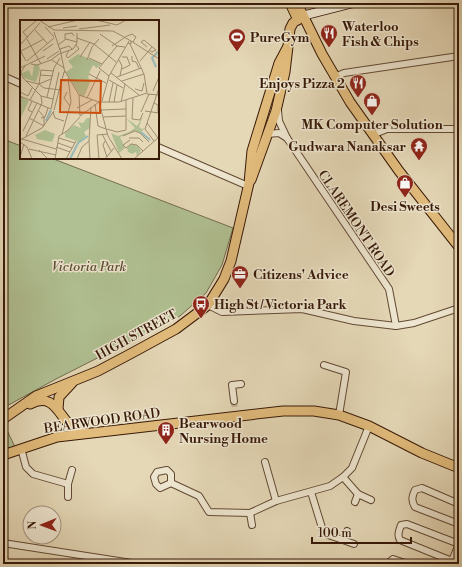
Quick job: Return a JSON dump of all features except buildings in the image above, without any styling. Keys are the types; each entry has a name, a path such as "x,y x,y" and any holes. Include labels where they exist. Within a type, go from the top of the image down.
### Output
{"main road":[{"path":"290,3 372,135 459,247"},
{"path":"297,3 300,17"},
{"path":"263,116 279,63 287,48 290,29 300,17 353,3"},
{"name":"HIGH STREET","path":"3,419 36,396 76,380 119,360 176,329 208,305 224,279 231,261 248,184 253,178 262,134 277,104 285,72 287,48"},
{"path":"263,116 268,115 277,104"},
{"path":"262,134 267,122 263,116"},
{"path":"58,409 59,397 76,380"},
{"path":"3,419 39,400 48,402 58,409 66,421 76,430 87,433"},
{"name":"BEARWOOD ROAD","path":"3,455 57,437 236,413 283,410 314,411 339,415 369,426 422,453 459,468"},
{"path":"57,437 63,431 66,421"}],"street":[{"path":"335,77 344,73 459,56"},
{"path":"3,76 20,84"},
{"name":"CLAREMONT ROAD","path":"277,104 279,120 287,138 389,289 396,326"},
{"path":"372,135 387,129 459,129"},
{"path":"262,134 279,133 287,138"},
{"path":"159,147 248,184"},
{"path":"208,305 222,312 302,309 354,321 396,326 414,323 459,308"},
{"path":"324,365 346,372 339,415"},
{"path":"234,401 232,385 241,384"},
{"path":"171,483 199,496 209,512 250,513 276,501 330,486 343,477 352,468 369,426"},
{"path":"21,448 26,467 33,474 68,484"},
{"path":"265,462 276,501"},
{"path":"68,497 68,484 72,470"},
{"path":"343,477 358,494 371,500"},
{"path":"459,504 422,488 415,490 412,495 412,502 415,507 459,524"},
{"path":"312,492 323,531 328,536 354,544"},
{"path":"355,502 358,494"},
{"path":"250,513 252,526"},
{"path":"407,524 459,543 452,563 400,540 398,531 402,525 407,524"},
{"path":"343,540 347,531"},
{"path":"3,543 64,551 138,564"},
{"path":"387,564 393,559 408,564"}],"green space":[{"name":"Victoria Park","path":"3,139 20,146 20,159 54,159 233,228 222,265 206,293 180,316 56,379 3,408"},
{"path":"5,426 15,447 3,452 3,428"}],"tunnel":[{"path":"234,401 235,409"}],"place":[{"name":"Waterloo Fish & Chips","path":"329,48"},
{"name":"PureGym","path":"237,52"},
{"name":"Enjoys Pizza 2","path":"358,98"},
{"name":"MK Computer Solution","path":"372,116"},
{"name":"Gudwara Nanaksar","path":"419,161"},
{"name":"Desi Sweets","path":"405,198"},
{"name":"Citizens' Advice","path":"240,289"},
{"name":"High St / Victoria Park","path":"201,319"},
{"name":"Bearwood Nursing Home","path":"166,445"}]}
